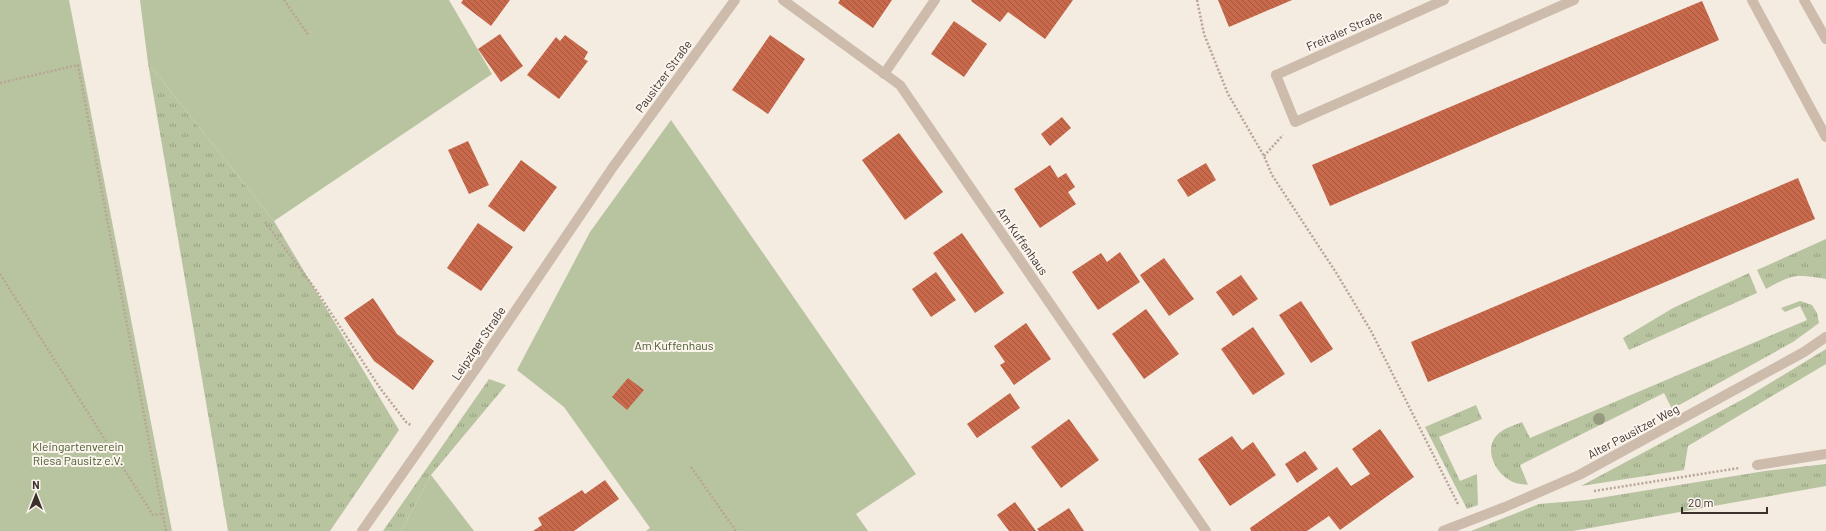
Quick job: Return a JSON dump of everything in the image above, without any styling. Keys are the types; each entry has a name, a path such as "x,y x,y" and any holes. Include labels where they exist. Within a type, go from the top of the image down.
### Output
{"street":[{"name":"Pausitzer Straße","path":"613,167 735,0"},
{"name":"Am Kuffenhaus","path":"783,0 900,85 1206,531"},
{"path":"884,74 936,0"},
{"name":"Freitaler Straße","path":"1295,122 1276,75 1444,0"},
{"path":"1295,122 1574,0"},
{"path":"1752,0 1826,137"},
{"path":"1804,0 1826,39"},
{"name":"Leipziger Straße","path":"362,531 613,167"},
{"name":"Alter Pausitzer Weg","path":"1443,531 1466,523 1579,475 1784,363 1826,337"},
{"path":"1757,465 1826,454"}],"path":[{"path":"284,0 309,36"},
{"path":"1197,0 1204,34 1228,94 1264,156 1272,175 1337,274 1371,331 1461,510 1466,523"},
{"path":"0,83 78,65 166,531"},
{"path":"1264,156 1295,122"},
{"path":"265,222 316,290 380,388 406,422 428,437"},
{"path":"0,274 153,515 163,514"},
{"path":"1593,491 1757,465"},
{"path":"691,467 736,531"}],"green space":[{"name":"Kleingartenverein Riesa Pausitz e.V.","path":"0,0 69,0 172,531 0,531"},
{"path":"140,0 449,0 492,74 274,221 148,63"},
{"path":"148,63 274,221 399,430 330,531 228,531"},
{"name":"Am Kuffenhaus","path":"671,120 916,474 856,514 868,531 646,531 650,528 564,407 517,370 590,232"},
{"path":"1826,239 1826,279 1807,276 1794,276 1782,280 1766,289 1757,270"},
{"path":"1749,273 1757,293 1629,350 1623,338 1673,308"},
{"path":"1800,301 1812,305 1817,313 1819,323 1793,342 1672,409 1664,393 1520,465 1528,485 1513,482 1496,467 1491,453 1491,446 1494,439 1504,430 1522,422 1530,438 1807,320 1800,306 1785,312 1781,308"},
{"path":"1826,349 1826,364 1688,446 1684,470 1581,486 1747,397"},
{"path":"489,379 506,385 431,475 401,531 383,531"},
{"path":"1476,405 1482,419 1439,437 1460,481 1477,474 1478,505 1467,509 1425,427"},
{"path":"1826,464 1826,486 1573,531 1471,531 1539,504 1587,500 1765,471"},
{"path":"431,475 474,531 401,531"}],"building":[{"path":"463,0 510,0 491,26 461,3"},
{"path":"840,0 892,0 873,28 838,3"},
{"path":"1073,0 1045,39 1008,12 1000,22 971,1"},
{"path":"1218,0 1292,0 1229,27"},
{"path":"1702,1 1719,40 1330,206 1312,165"},
{"path":"954,21 987,44 964,77 931,54"},
{"path":"500,34 523,66 501,82 478,49"},
{"path":"565,35 588,52 584,59 588,61 559,99 527,75 556,37 560,41"},
{"path":"770,35 805,59 768,114 732,90"},
{"path":"1062,117 1071,128 1050,146 1041,134"},
{"path":"899,133 943,192 905,220 862,160"},
{"path":"468,141 489,185 469,194 448,150"},
{"path":"521,160 557,187 524,232 488,206"},
{"path":"1206,163 1216,180 1188,197 1177,180"},
{"path":"1050,165 1058,178 1066,173 1075,187 1068,192 1076,204 1040,228 1014,189"},
{"path":"1798,178 1815,219 1428,382 1411,342"},
{"path":"478,223 513,247 481,291 447,268"},
{"path":"962,233 1004,293 975,313 933,253"},
{"path":"1120,252 1140,282 1098,310 1072,272 1101,253 1107,262"},
{"path":"1164,258 1194,299 1169,316 1140,275"},
{"path":"936,272 956,300 931,317 912,289"},
{"path":"1241,275 1258,299 1233,316 1216,292"},
{"path":"373,298 397,334 434,361 413,390 374,361 344,318"},
{"path":"1301,301 1333,349 1311,363 1279,315"},
{"path":"1146,309 1179,354 1144,379 1112,334"},
{"path":"1026,323 1051,359 1014,385 1000,365 1005,362 994,346"},
{"path":"1253,327 1285,374 1253,395 1221,349"},
{"path":"628,378 644,390 627,410 612,397"},
{"path":"1010,393 1020,408 977,438 967,424"},
{"path":"1069,419 1099,460 1061,488 1031,447"},
{"path":"1380,429 1414,477 1340,530 1329,516 1307,531 1251,531 1250,528 1337,467 1351,486 1370,474 1352,449"},
{"path":"1232,436 1242,450 1253,442 1276,475 1230,506 1198,459"},
{"path":"1305,451 1318,469 1297,483 1285,464"},
{"path":"605,480 619,499 574,531 533,531 542,525 538,518 582,490 585,494"},
{"path":"1015,502 1036,531 1009,531 997,515"},
{"path":"1069,508 1084,531 1039,531 1037,529"}]}
